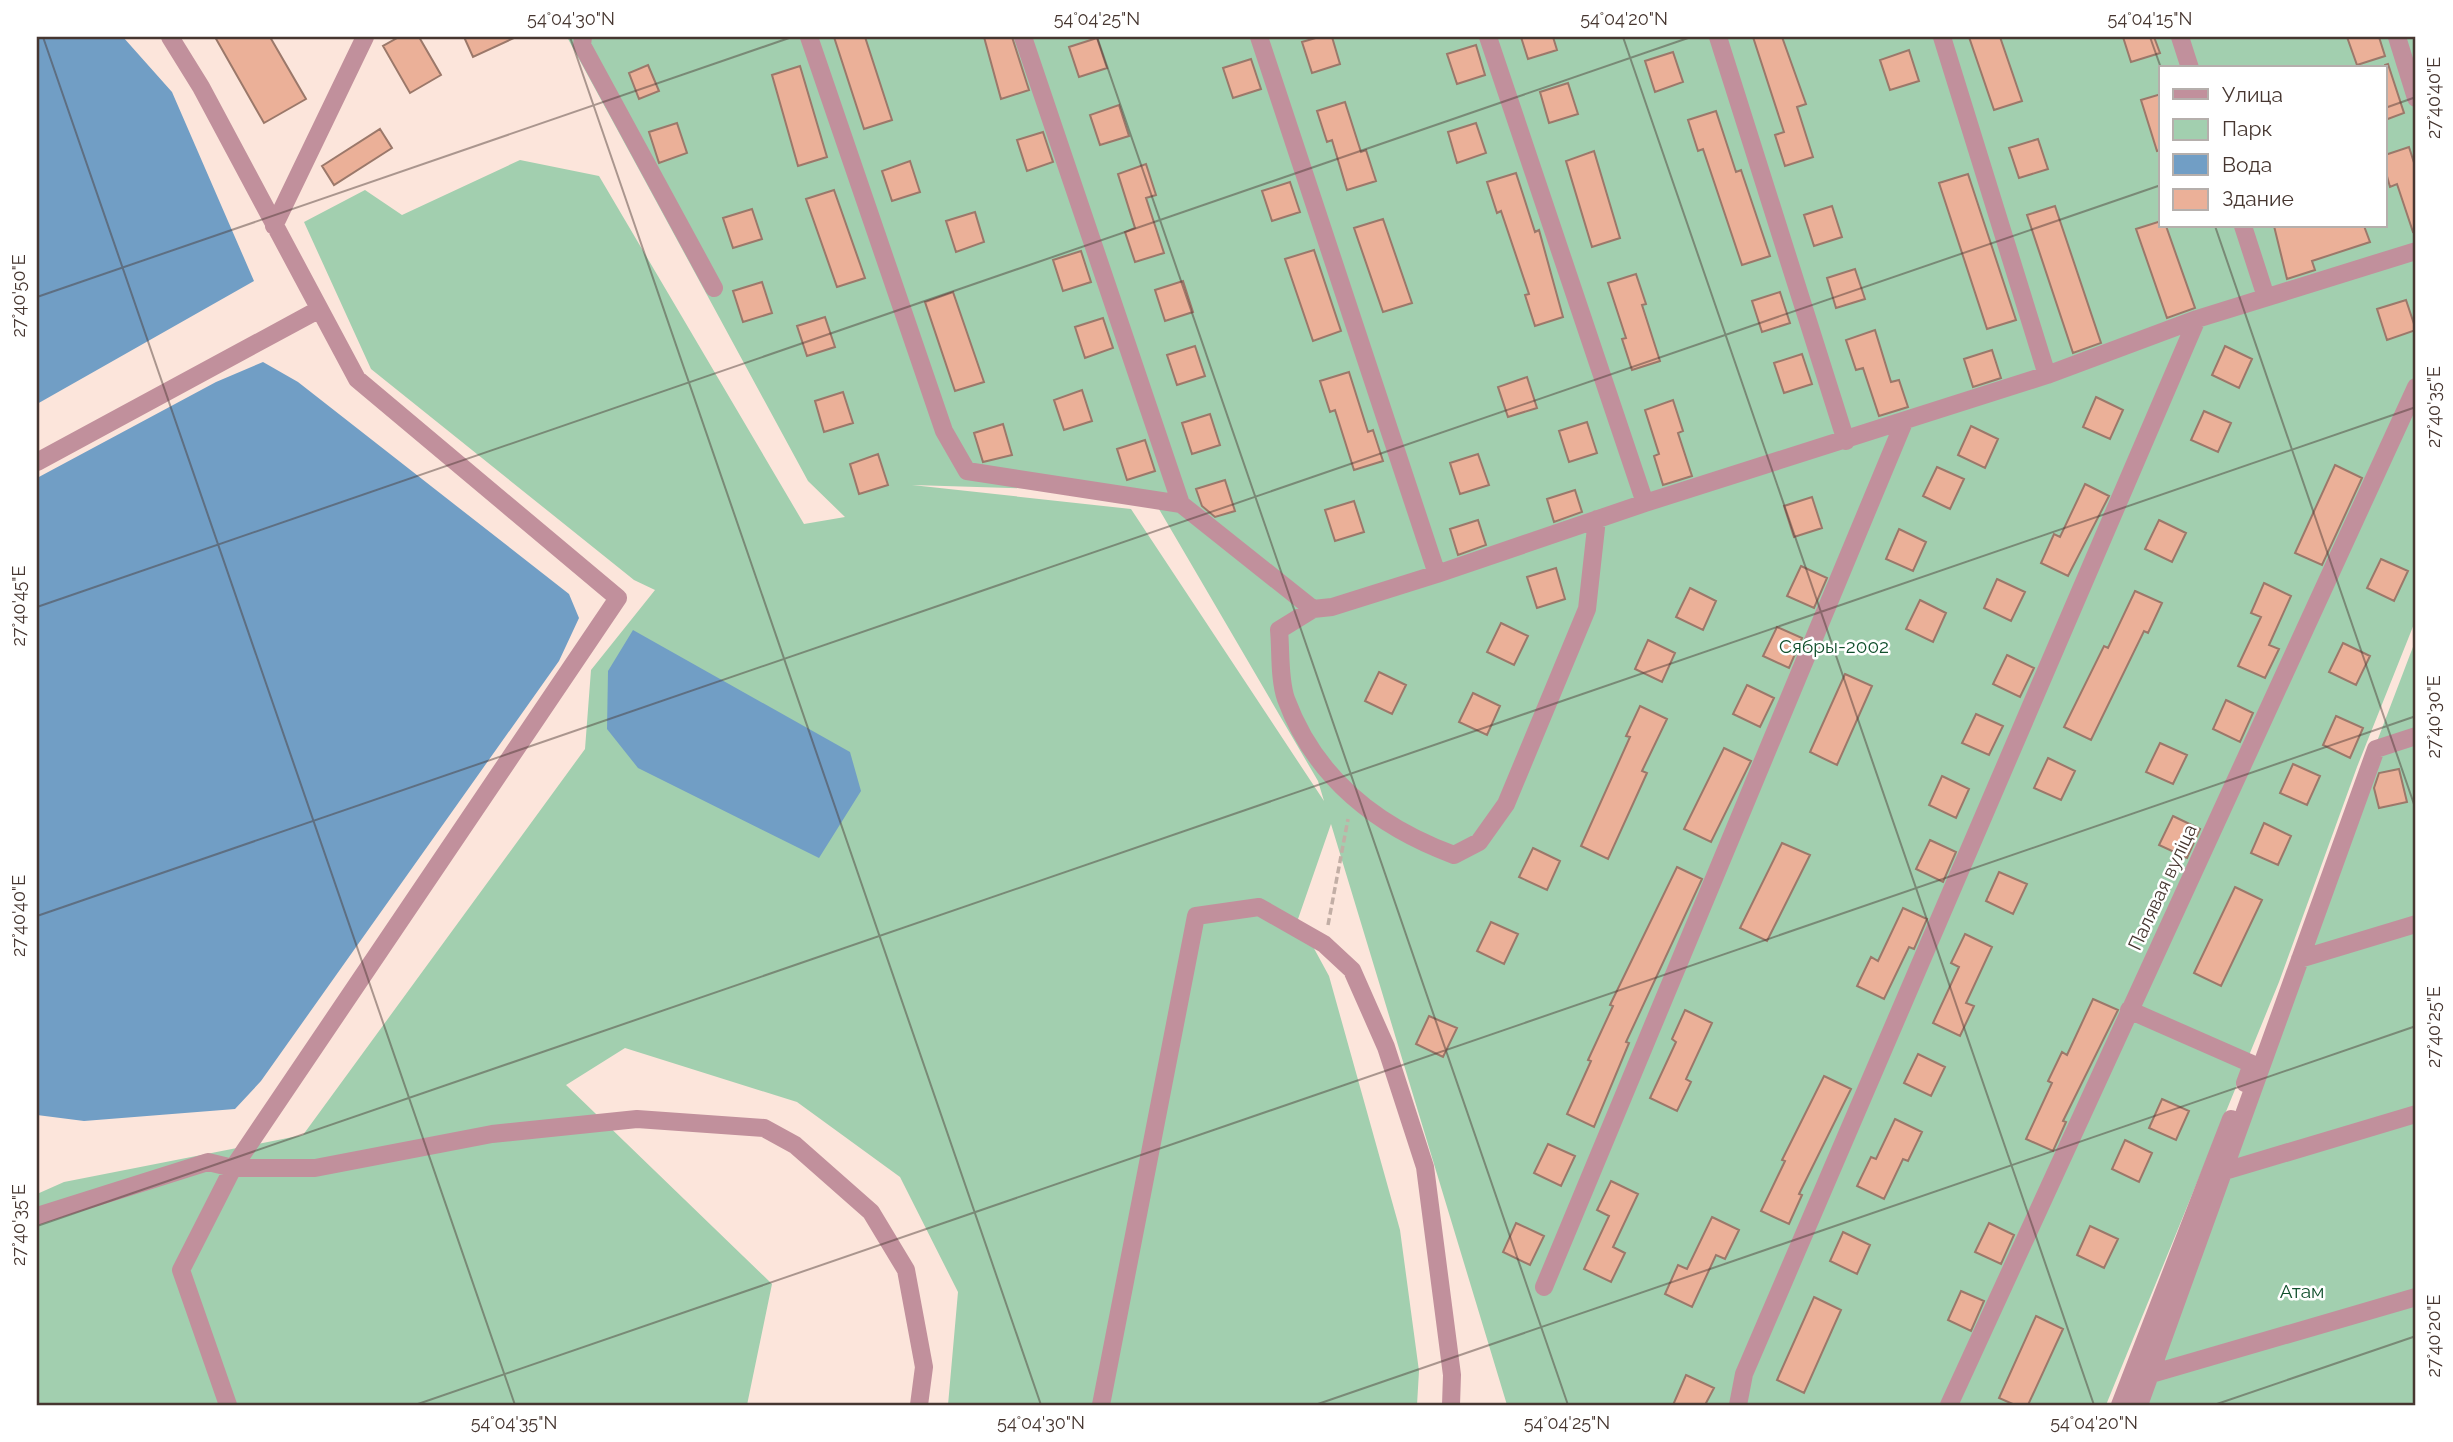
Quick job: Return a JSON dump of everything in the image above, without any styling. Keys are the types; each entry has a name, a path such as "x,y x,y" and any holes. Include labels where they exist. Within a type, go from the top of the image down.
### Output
{"street":[{"path":"170,37 201,87 357,379 618,598 233,1168 181,1270 228,1405"},
{"path":"274,226 365,37"},
{"path":"583,37 582,45 714,288"},
{"path":"809,37 944,431 967,471 1181,504 1313,609"},
{"path":"1023,37 1181,504"},
{"path":"1259,37 1437,574"},
{"path":"1488,37 1645,503"},
{"path":"1718,37 1846,441"},
{"path":"1942,37 2047,375"},
{"path":"2180,37 2189,66"},
{"path":"2397,37 2416,98"},
{"path":"2244,228 2266,297"},
{"path":"1597,519 1587,609 1506,804 1479,842 1454,855 1416,841 1351,799 1305,738 1285,697 1279,630 1313,609 1332,607 1437,574 1597,519 1645,503 2047,375 2197,318 2416,251"},
{"path":"37,462 318,310"},
{"path":"1738,1405 1744,1374 2197,318"},
{"name":"Палявая вуліца","path":"1949,1405 2416,387"},
{"path":"1544,1287 1904,422"},
{"path":"2139,1405 2376,749 2416,736"},
{"path":"1101,1405 1196,916 1259,907 1324,944 1352,970 1386,1046 1425,1167 1452,1375 1451,1405"},
{"path":"2300,959 2416,924"},
{"path":"2120,1405 2252,1064 2129,1010"},
{"path":"2225,1171 2416,1114"},
{"path":"37,1216 208,1162 233,1168 315,1168 492,1134 637,1119 764,1128 795,1145 871,1212 906,1269 924,1367 919,1405"},
{"path":"2151,1374 2416,1297"}],"path":[{"path":"1324,944 1351,799"}],"green space":[{"name":"Сябры-2002","path":"567,37 2416,37 2416,619 2357,767 2279,982 2106,1405 1507,1405 1331,824 1298,919 1329,976 1400,1230 1419,1371 1417,1405 948,1405 958,1292 900,1177 797,1102 625,1048 566,1085 772,1284 747,1405 37,1405 37,1194 64,1182 303,1135 585,749 591,670 655,590 634,580 371,369 304,222 365,190 402,215 520,160 599,176 804,524 845,517 808,481","holes":["912,485 1149,492 1318,781 1324,801 1131,509"]},
{"name":"Атам","path":"2416,639 2416,1405 2139,1405 2360,786"}],"water":[{"path":"37,37 123,37 172,92 254,281 37,404"},
{"path":"263,362 298,382 569,594 579,618 559,661 261,1081 235,1109 84,1121 37,1115 37,478 216,382"},
{"path":"633,630 850,752 861,791 819,858 638,768 607,729 608,671"}],"building":[{"path":"215,37 270,37 306,99 264,123"},
{"path":"399,37 419,37 441,75 410,93 383,46"},
{"path":"464,37 516,37 473,57"},
{"path":"834,37 865,37 892,120 864,129"},
{"path":"984,37 1012,37 1029,90 1001,99"},
{"path":"1319,37 1332,37 1340,64 1312,73 1302,42"},
{"path":"1521,37 1553,37 1557,50 1528,59"},
{"path":"1753,37 1782,37 1806,104 1797,107 1813,157 1785,166 1775,135 1784,132"},
{"path":"1969,37 2000,37 2022,101 1994,110"},
{"path":"2123,37 2154,37 2160,53 2131,62"},
{"path":"2347,37 2379,37 2385,56 2357,65"},
{"path":"1097,38 1107,68 1079,77 1069,47"},
{"path":"1476,45 1485,75 1457,84 1447,54"},
{"path":"1909,50 1919,81 1890,90 1880,60"},
{"path":"1673,52 1683,82 1655,92 1645,61"},
{"path":"1251,59 1261,89 1233,98 1223,68"},
{"path":"2388,64 2404,113 2386,120 2386,66"},
{"path":"648,65 659,91 639,99 629,73"},
{"path":"800,66 827,157 798,166 772,75"},
{"path":"1568,83 1578,114 1549,123 1540,92"},
{"path":"2159,95 2159,150 2157,151 2141,100"},
{"path":"1345,102 1361,152 1366,150 1376,181 1347,190 1332,140 1327,142 1317,111"},
{"path":"1119,105 1129,136 1100,145 1090,115"},
{"path":"1716,111 1736,172 1741,170 1770,256 1742,265 1703,149 1698,151 1688,120"},
{"path":"677,123 687,153 659,163 649,132"},
{"path":"1476,123 1486,153 1457,163 1448,132"},
{"path":"380,129 392,148 334,185 322,166"},
{"path":"1043,132 1053,162 1027,171 1017,140"},
{"path":"2038,139 2048,169 2019,178 2009,148"},
{"path":"2409,147 2416,169 2416,231 2413,232 2397,184 2390,187 2386,173 2386,155"},
{"path":"1594,151 1620,238 1592,247 1566,161"},
{"path":"910,161 920,192 892,201 882,171"},
{"path":"1146,164 1156,195 1146,198 1164,253 1135,262 1125,232 1135,228 1118,174"},
{"path":"1516,173 1535,232 1539,230 1563,317 1535,326 1525,295 1529,294 1501,211 1497,213 1487,182"},
{"path":"1968,174 2016,320 1987,329 1939,183"},
{"path":"1290,182 1300,212 1272,221 1262,191"},
{"path":"834,190 865,278 837,287 806,199"},
{"path":"1832,206 1842,237 1814,246 1804,215"},
{"path":"2055,206 2101,343 2073,353 2027,215"},
{"path":"752,209 762,239 733,248 723,218"},
{"path":"975,212 984,242 956,252 946,221"},
{"path":"1383,219 1412,303 1383,312 1354,228"},
{"path":"2159,222 2159,228 2167,228 2195,308 2167,318 2136,229"},
{"path":"2274,228 2365,228 2370,242 2312,261 2315,270 2287,279"},
{"path":"1314,250 1341,331 1313,341 1285,259"},
{"path":"1081,251 1091,282 1063,291 1053,260"},
{"path":"1855,269 1865,299 1836,308 1827,278"},
{"path":"1636,274 1646,304 1642,305 1660,361 1632,370 1622,339 1626,338 1608,283"},
{"path":"1183,281 1193,312 1165,321 1155,290"},
{"path":"762,282 772,313 743,322 733,291"},
{"path":"953,292 984,382 955,391 925,302"},
{"path":"1780,292 1790,323 1762,332 1752,301"},
{"path":"2406,300 2416,330 2387,340 2377,309"},
{"path":"825,317 835,347 807,356 797,326"},
{"path":"1103,318 1113,348 1085,358 1075,327"},
{"path":"1875,330 1891,382 1899,380 1908,407 1879,416 1863,368 1856,370 1846,340"},
{"path":"1195,346 1205,376 1177,385 1167,355"},
{"path":"2225,346 2252,359 2239,388 2212,375"},
{"path":"1992,350 2001,378 1973,387 1964,359"},
{"path":"1802,354 1812,384 1784,393 1774,363"},
{"path":"1349,372 1368,432 1373,430 1383,461 1354,470 1335,410 1330,412 1320,381"},
{"path":"1527,377 1537,408 1508,417 1498,387"},
{"path":"1082,390 1092,421 1064,430 1054,400"},
{"path":"843,392 853,423 824,432 815,401"},
{"path":"2096,397 2123,410 2110,439 2083,427"},
{"path":"1673,400 1683,431 1678,433 1692,476 1663,485 1654,456 1659,454 1645,410"},
{"path":"2204,411 2231,423 2218,452 2191,440"},
{"path":"1210,414 1220,445 1192,454 1182,423"},
{"path":"1587,422 1597,453 1569,462 1559,431"},
{"path":"1003,424 1012,455 983,462 974,433"},
{"path":"1971,426 1998,439 1985,468 1958,455"},
{"path":"1145,440 1155,471 1127,480 1117,449"},
{"path":"878,454 888,485 859,494 850,464"},
{"path":"1478,454 1489,485 1460,494 1450,463"},
{"path":"2335,465 2362,478 2322,565 2295,553"},
{"path":"1937,467 1964,479 1950,509 1923,496"},
{"path":"1225,480 1235,511 1215,517 1202,506 1196,489"},
{"path":"2085,484 2109,496 2068,576 2041,563 2054,534 2060,537"},
{"path":"1575,490 1582,512 1554,522 1547,499"},
{"path":"1812,497 1822,528 1794,537 1784,506"},
{"path":"1354,501 1364,532 1335,541 1325,510"},
{"path":"1478,520 1486,545 1458,555 1450,529"},
{"path":"2159,520 2186,533 2172,562 2145,549"},
{"path":"1899,529 1926,542 1913,571 1886,559"},
{"path":"2381,559 2408,571 2394,601 2367,588"},
{"path":"1801,566 1827,578 1814,608 1787,596"},
{"path":"1556,568 1565,599 1537,608 1527,577"},
{"path":"1997,579 2025,592 2011,621 1984,608"},
{"path":"2264,583 2291,596 2269,645 2279,649 2265,678 2238,666 2261,617 2251,613"},
{"path":"1690,588 1716,601 1703,630 1676,617"},
{"path":"2135,591 2162,603 2148,633 2144,631 2091,740 2064,727 2104,646 2108,648"},
{"path":"1920,600 1946,613 1933,642 1906,629"},
{"path":"1501,623 1528,636 1514,665 1487,652"},
{"path":"1777,627 1802,638 1789,668 1763,656"},
{"path":"1648,640 1675,653 1662,682 1635,669"},
{"path":"2343,643 2370,656 2356,685 2329,672"},
{"path":"2007,655 2034,668 2020,697 1993,684"},
{"path":"1379,672 1406,685 1392,714 1365,701"},
{"path":"1845,674 1872,686 1837,765 1810,752"},
{"path":"1747,685 1774,698 1760,727 1733,714"},
{"path":"1473,693 1500,706 1487,735 1459,722"},
{"path":"2226,700 2253,713 2240,742 2213,729"},
{"path":"1640,706 1667,719 1642,771 1647,773 1608,859 1581,846 1630,737 1626,736"},
{"path":"1976,714 2003,726 1989,755 1962,743"},
{"path":"2336,716 2363,728 2350,758 2323,745"},
{"path":"2160,743 2187,755 2173,784 2146,772"},
{"path":"1724,748 1751,761 1711,842 1684,829"},
{"path":"2048,758 2075,771 2061,800 2034,788"},
{"path":"2293,764 2320,776 2307,805 2280,793"},
{"path":"2399,769 2407,802 2379,808 2374,788 2379,773"},
{"path":"1942,776 1969,789 1956,818 1929,805"},
{"path":"2173,816 2200,829 2187,858 2159,845"},
{"path":"2264,823 2291,836 2278,865 2251,853"},
{"path":"1930,840 1956,852 1943,882 1916,869"},
{"path":"1782,843 1810,855 1767,941 1740,928"},
{"path":"1533,848 1560,861 1547,890 1519,877"},
{"path":"1677,867 1702,879 1626,1042 1629,1043 1594,1127 1567,1114 1613,1006 1610,1005"},
{"path":"1999,872 2027,884 2013,914 1986,901"},
{"path":"2235,887 2262,900 2221,986 2194,973"},
{"path":"1903,908 1927,919 1914,949 1909,947 1884,999 1857,986 1871,957 1878,961"},
{"path":"1491,922 1518,934 1504,964 1477,951"},
{"path":"1965,934 1992,947 1966,1003 1974,1006 1960,1036 1933,1023 1959,967 1951,963"},
{"path":"2093,999 2118,1010 2063,1121 2066,1122 2053,1151 2026,1139 2052,1083 2048,1081 2062,1052 2067,1055"},
{"path":"1685,1010 1712,1023 1686,1079 1691,1082 1677,1111 1650,1098 1676,1042 1672,1039"},
{"path":"1429,1016 1457,1028 1443,1057 1416,1044"},
{"path":"1918,1054 1945,1067 1931,1096 1904,1083"},
{"path":"1824,1076 1851,1089 1799,1194 1802,1195 1789,1224 1761,1211 1785,1161 1782,1160"},
{"path":"2162,1099 2189,1111 2176,1140 2149,1128"},
{"path":"1895,1119 1922,1132 1908,1161 1903,1159 1884,1199 1857,1186 1871,1157 1876,1159"},
{"path":"2125,1140 2152,1153 2139,1182 2112,1169"},
{"path":"1548,1144 1575,1156 1561,1186 1534,1173"},
{"path":"1611,1181 1638,1194 1613,1247 1625,1253 1611,1282 1584,1269 1609,1216 1597,1210"},
{"path":"1712,1217 1739,1230 1725,1259 1716,1255 1692,1307 1665,1294 1678,1265 1687,1269"},
{"path":"1516,1223 1544,1236 1530,1265 1503,1252"},
{"path":"1989,1223 2014,1235 2001,1264 1975,1252"},
{"path":"2090,1226 2118,1239 2104,1268 2077,1255"},
{"path":"1843,1232 1870,1245 1857,1274 1830,1261"},
{"path":"1961,1291 1984,1301 1971,1331 1948,1320"},
{"path":"1814,1297 1841,1310 1804,1393 1777,1380"},
{"path":"2036,1316 2063,1329 2028,1405 2015,1405 1999,1398"},
{"path":"1686,1375 1714,1388 1705,1405 1673,1405"}]}
